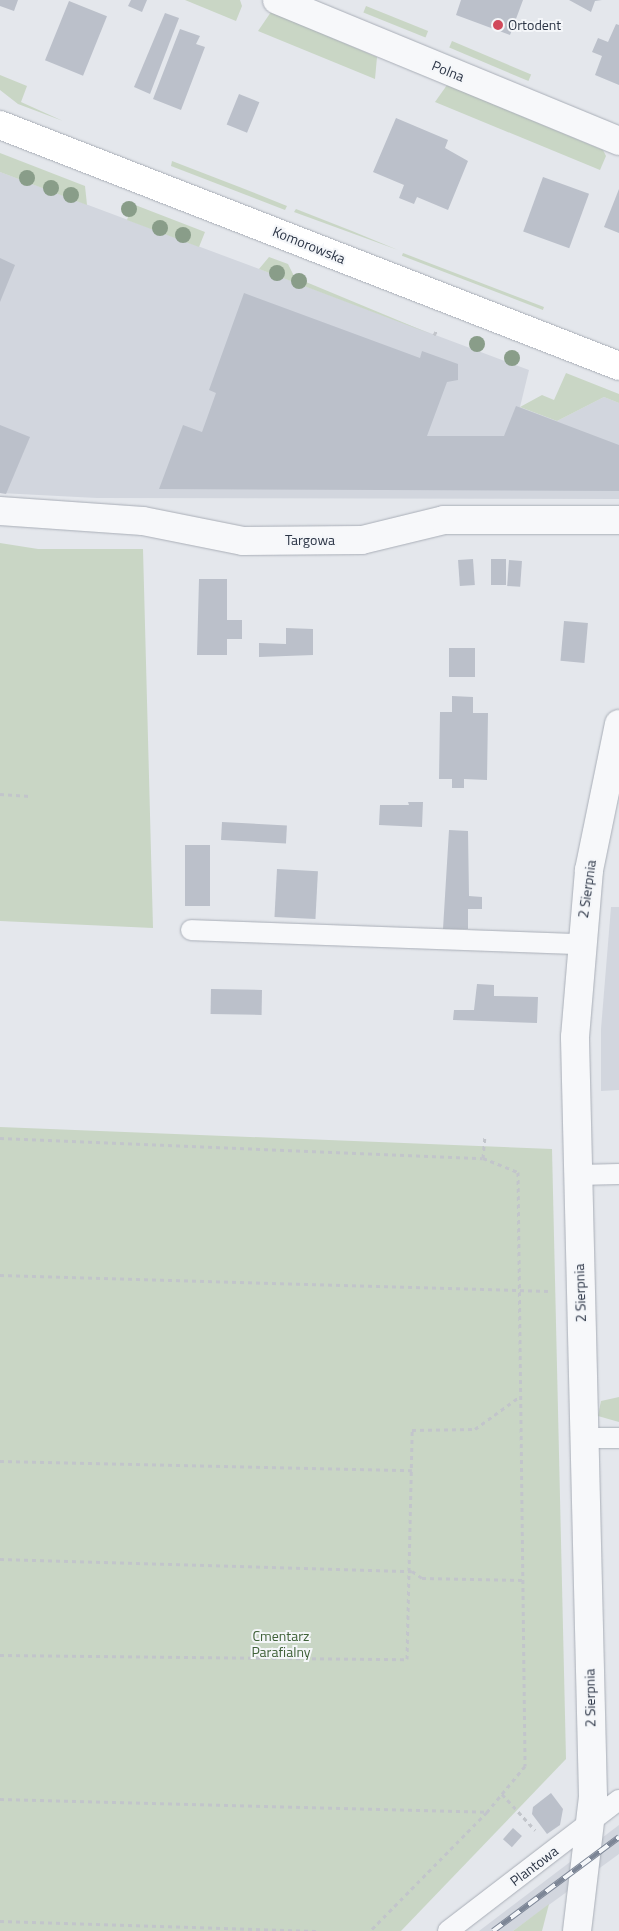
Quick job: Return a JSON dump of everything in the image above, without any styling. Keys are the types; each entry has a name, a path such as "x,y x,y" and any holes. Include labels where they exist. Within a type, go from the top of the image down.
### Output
{"street":[{"name":"Polna","path":"276,0 619,141"},
{"name":"Komorowska","path":"0,125 619,366"},
{"name":"Targowa","path":"0,511 143,521 243,541 362,540 444,520 619,520"},
{"name":"2 Sierpnia","path":"577,1931 583,1865 590,1820 585,1438 575,1037 580,944 603,785 619,724"}],"lane":[{"path":"191,930 580,944"},
{"path":"578,1175 619,1174"},
{"path":"585,1438 619,1438"},
{"name":"Plantowa","path":"448,1931 590,1820 619,1800"}],"path":[{"path":"434,335 437,330"},
{"path":"0,794 30,796"},
{"path":"483,1158 485,1135"},
{"path":"0,1138 483,1158 518,1172 517,1291 524,1580 525,1766 487,1812 370,1931"},
{"path":"0,1275 555,1292"},
{"path":"0,1655 407,1659 412,1571 412,1430 475,1429 519,1397"},
{"path":"0,1461 412,1470"},
{"path":"0,1559 412,1571 422,1578 524,1580"},
{"path":"502,1794 520,1810 550,1853"},
{"path":"0,1799 487,1812"},
{"path":"0,1921 316,1931"}],"shaded area":[{"path":"0,172 529,370 520,407 557,421 604,397 619,403 619,499 97,498 0,493"},
{"path":"611,907 619,907 619,1090 601,1091 601,1029"},
{"path":"619,1825 619,1854 513,1931 479,1931"}],"green space":[{"path":"185,0 240,0 242,6 236,21"},
{"path":"366,6 428,31 425,38 363,12"},
{"path":"271,12 377,57 375,79 258,31"},
{"path":"452,41 531,75 528,81 449,47"},
{"path":"0,75 27,86 21,102 63,121 18,104 0,90"},
{"path":"447,85 603,150 606,156 600,170 435,102"},
{"path":"0,153 85,186 87,205 0,172"},
{"path":"172,161 287,206 285,210 171,166"},
{"path":"130,203 205,232 199,247 127,220 129,214 124,209"},
{"path":"296,209 352,231 398,250 294,212"},
{"path":"403,253 544,307 543,310 402,256"},
{"path":"269,257 288,264 294,276 306,282 431,334 259,269"},
{"path":"566,373 619,394 619,403 604,397 557,421 520,407 542,395 554,400"},
{"path":"0,543 38,549 143,549 153,928 0,921"},
{"name":"Cmentarz Parafialny","path":"0,1127 552,1149 566,1759 401,1931 0,1931"},
{"path":"619,1397 619,1422 598,1416 601,1401"},
{"path":"549,1904 542,1931 513,1931"}],"building":[{"path":"0,0 18,0 14,11 0,6"},
{"path":"131,0 147,0 142,12 128,6"},
{"name":"Ortodent","path":"461,0 523,0 510,35 456,15"},
{"path":"569,0 602,0 595,1 591,12"},
{"path":"69,1 107,16 83,76 45,60"},
{"path":"165,13 179,18 150,94 134,87"},
{"path":"616,24 619,25 619,85 595,75 602,56 592,52 598,38 608,42"},
{"path":"180,29 200,36 196,44 205,47 181,110 153,99"},
{"path":"239,94 259,102 247,133 227,125"},
{"path":"396,118 448,140 445,148 468,161 448,210 417,197 414,204 399,198 404,185 373,172"},
{"path":"543,177 589,194 569,248 523,232"},
{"path":"619,189 619,233 604,227"},
{"path":"0,258 15,265 0,302"},
{"path":"244,293 420,358 422,351 458,364 458,380 447,382 427,436 504,436 516,406 619,445 619,491 159,489 183,425 202,432 216,393 209,390"},
{"path":"0,425 30,437 6,494 0,493"},
{"path":"473,559 475,585 460,586 458,560"},
{"path":"491,559 506,559 506,585 491,585"},
{"path":"509,560 522,561 520,587 507,586"},
{"path":"199,579 227,579 227,620 242,620 242,639 227,639 227,655 197,655"},
{"path":"564,621 588,623 584,663 561,661"},
{"path":"286,628 313,629 313,655 259,657 259,643 286,644"},
{"path":"449,648 475,648 475,677 449,677"},
{"path":"452,696 473,697 473,713 488,713 487,780 464,779 464,788 452,788 452,779 439,779 440,712 452,712"},
{"path":"408,802 423,802 422,827 379,825 380,805 409,805"},
{"path":"222,822 287,825 286,843 221,840"},
{"path":"449,830 468,831 469,896 482,897 482,909 468,909 468,929 443,929"},
{"path":"185,845 210,845 210,906 185,906"},
{"path":"277,869 318,871 315,919 274,917"},
{"path":"477,984 494,985 494,996 538,997 537,1023 453,1020 454,1010 474,1010"},
{"path":"211,989 262,990 262,1015 211,1014"},
{"path":"551,1793 563,1809 560,1825 547,1834 532,1814 533,1807"},
{"path":"513,1828 522,1836 512,1847 503,1839"}],"railway":[{"path":"493,1931 619,1837"}],"place":[{"name":"Ortodent","path":"498,25"}]}
